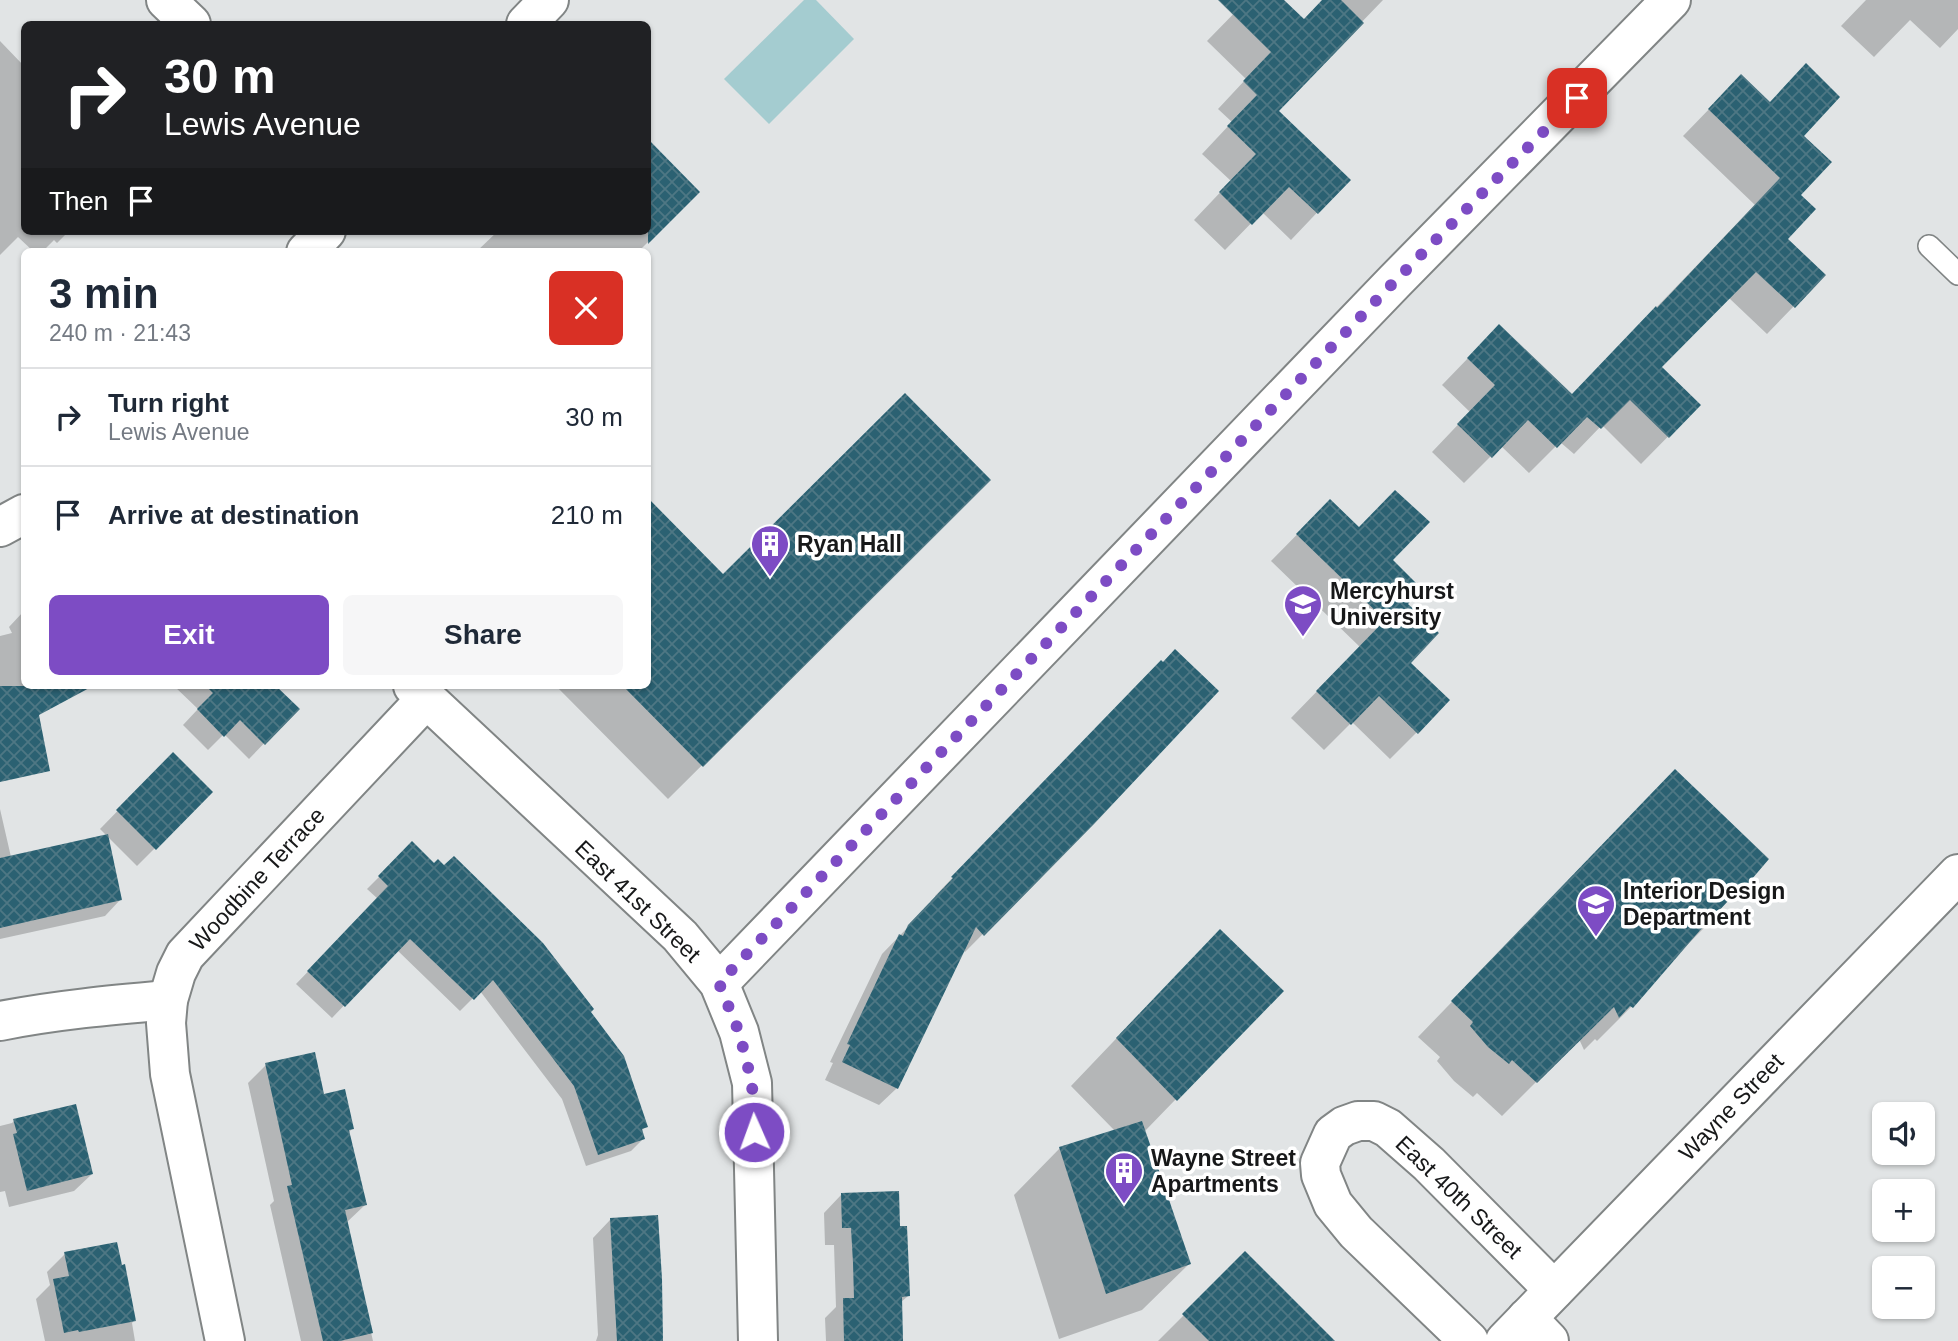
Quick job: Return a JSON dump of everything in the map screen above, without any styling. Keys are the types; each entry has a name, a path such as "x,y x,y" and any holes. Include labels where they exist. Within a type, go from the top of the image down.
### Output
{"street":[{"path":"166,0 188,21"},
{"path":"529,21 549,0"},
{"path":"719,983 1395,281 1671,0"},
{"path":"310,248 322,235"},
{"path":"0,527 21,516"},
{"name":"East 41st Street","path":"420,693 680,936 719,983 739,1032 752,1083 758,1341"},
{"name":"Woodbine Terrace","path":"225,1341 170,1074 166,1023 168,1000 176,973 186,955 420,693"},
{"name":"Wayne Street","path":"1527,1333 1554,1290 1958,874"},
{"path":"0,1021 89,1007 168,1000"},
{"name":"East 40th Street","path":"1468,1341 1365,1241 1333,1204 1321,1175 1320,1163 1333,1135 1344,1126 1358,1121 1374,1121 1388,1128 1429,1164 1554,1290"}],"lane":[{"path":"1929,246 1958,274"}],"shaded area":[{"path":"804,0 816,0 854,39 769,124 724,79"}],"building":[{"path":"1218,0 1284,0 1304,19 1322,0 1341,0 1364,23 1279,111 1351,180 1318,214 1289,187 1252,225 1219,192 1256,154 1227,126 1257,95 1243,81 1271,52"},
{"path":"1806,63 1840,97 1804,136 1832,162 1801,195 1816,209 1788,239 1826,275 1795,308 1756,272 1662,367 1701,405 1669,438 1630,400 1601,429 1587,417 1557,448 1528,420 1492,458 1457,424 1495,385 1467,358 1499,324 1572,394 1780,178 1708,109 1741,74 1770,102"},
{"path":"651,142 700,192 648,244 648,235 651,235"},
{"name":"Ryan Hall","path":"905,393 991,480 703,767 626,689 651,689 651,501 723,574"},
{"path":"1395,490 1430,522 1393,560 1422,589 1408,604 1439,633 1411,663 1450,700 1418,734 1379,696 1351,725 1316,691 1385,620 1296,534 1330,499 1359,527"},
{"path":"1175,649 1219,691 984,936 976,927 898,1089 842,1062 850,1045 847,1044 899,934 903,936 908,925 953,878 951,877 1161,660 1163,662"},
{"path":"0,686 21,686 21,689 87,689 39,715 50,771 0,782"},
{"path":"209,689 279,689 300,709 265,745 240,720 224,737 197,709 213,693"},
{"path":"173,752 213,792 156,850 116,810"},
{"path":"1675,769 1769,859 1746,886 1738,890 1716,914 1711,924 1703,927 1633,1008 1630,1006 1619,1018 1614,1007 1537,1083 1512,1060 1509,1064 1488,1047 1470,1026 1473,1022 1451,1001"},
{"path":"108,834 122,900 0,928 0,858"},
{"path":"412,841 434,863 438,859 444,865 454,856 543,943 594,1009 591,1012 624,1056 648,1127 642,1129 645,1139 598,1155 574,1086 493,980 474,1000 410,939 345,1007 307,971 388,886 378,876"},
{"name":"Wayne Street Apartments","path":"1220,929 1284,991 1177,1101 1116,1038"},
{"path":"315,1052 324,1094 345,1089 354,1129 349,1130 367,1205 345,1210 373,1333 340,1341 323,1341 287,1186 292,1185 265,1063"},
{"path":"76,1104 93,1174 27,1191 13,1134 17,1133 13,1119"},
{"name":"Wayne Street Apartments","path":"1142,1121 1191,1264 1106,1294 1059,1147"},
{"path":"899,1191 900,1226 907,1226 910,1296 902,1297 903,1341 844,1341 843,1298 854,1298 851,1228 842,1228 841,1193"},
{"path":"658,1215 663,1341 617,1341 610,1218"},
{"path":"117,1242 122,1265 125,1264 136,1321 64,1333 53,1279 69,1276 64,1252"},
{"name":"Wayne Street Apartments","path":"1245,1251 1335,1341 1209,1341 1182,1314"}],"place":[{"name":"Ryan Hall","path":"770,578"},
{"name":"Mercyhurst University","path":"1303,638"},
{"name":"Interior Design Department","path":"1596,938"},
{"name":"Wayne Street Apartments","path":"1124,1205"}],"route":[{"path":"754,1132 752,1083 739,1032 719,983 1395,281 1577,98"}]}
